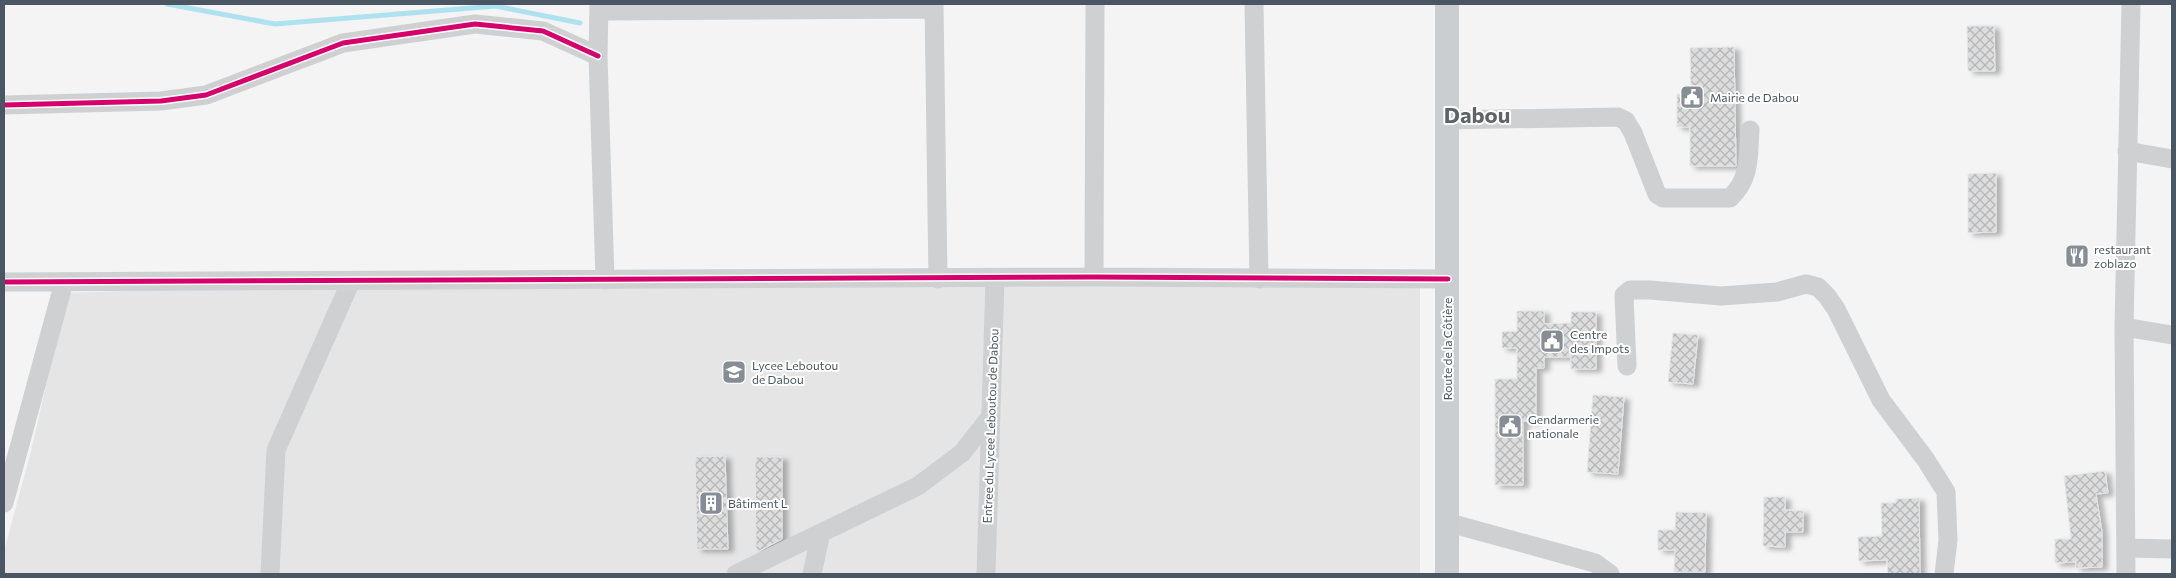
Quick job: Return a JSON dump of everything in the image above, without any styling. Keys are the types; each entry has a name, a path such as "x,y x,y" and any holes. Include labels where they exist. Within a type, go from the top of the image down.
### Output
{"main road":[{"name":"Route de la Côtière","path":"1447,4 1447,574"}],"street":[{"path":"1094,277 1095,4"},
{"path":"1254,4 1258,278"},
{"path":"2126,574 2124,327 2131,4"},
{"path":"605,280 598,56 600,8 934,6 938,279"},
{"path":"4,105 161,101 206,95 343,43 475,24 543,31 598,56"},
{"path":"1446,120 1618,118 1626,121 1633,133 1657,194 1663,198 1730,198 1740,189 1747,173 1750,130"},
{"path":"2127,151 2172,159"},
{"path":"4,282 1094,277 1448,279"},
{"name":"Entree du Lycee Leboutou de Dabou","path":"986,574 995,278"},
{"path":"270,574 276,450 352,281"},
{"path":"4,502 64,282"},
{"path":"1628,366 1624,296 1630,290 1721,296 1777,292 1806,284 1818,287 1836,309 1881,400 1926,460 1946,492 1948,540 1944,574"},
{"path":"2124,327 2172,335"},
{"path":"736,574 918,486 962,453 991,416"},
{"path":"1446,522 1595,563 1610,574"},
{"path":"812,574 821,533"},
{"path":"2127,548 2172,549"}],"shaded area":[{"name":"Lycee Leboutou de Dabou","path":"1420,285 1420,574 4,574 4,551 31,451 67,293 174,289"}],"building":[{"path":"1967,26 1994,26 1995,71 1968,71"},
{"path":"1734,47 1736,166 1690,166 1690,127 1677,127 1677,94 1691,94 1690,48"},
{"path":"1996,173 1996,232 1968,233 1968,174"},
{"path":"1517,311 1544,311 1544,324 1571,323 1571,312 1596,312 1596,369 1571,369 1571,357 1544,357 1544,368 1536,368 1536,421 1523,421 1523,485 1495,485 1495,379 1517,379 1517,348 1502,348 1502,332 1517,331"},
{"path":"1673,333 1698,335 1693,384 1668,382"},
{"path":"1593,395 1624,397 1618,474 1587,472"},
{"name":"Bâtiment L","path":"725,456 728,549 697,549 695,457"},
{"path":"755,457 782,457 782,539 759,551 756,551"},
{"path":"2105,471 2108,493 2096,494 2102,532 2102,567 2076,568 2076,562 2055,563 2055,539 2071,539 2064,476"},
{"path":"1764,497 1785,497 1785,510 1803,511 1803,532 1785,532 1785,547 1763,546"},
{"path":"1919,498 1920,574 1888,574 1887,560 1859,561 1858,537 1882,536 1881,503 1896,503 1896,499"},
{"path":"1676,512 1706,513 1705,572 1674,572 1675,550 1658,550 1658,530 1675,530"}],"waterway":[{"path":"167,4 275,24 496,6 580,23"}],"cycle path":[{"path":"4,105 161,101 206,95 343,43 475,24 543,31 598,56"},
{"path":"4,282 1094,277 1448,279"}],"place":[{"name":"Mairie de Dabou","path":"1692,97"},
{"name":"restaurant zoblazo","path":"2077,256"},
{"name":"Centre des Impots","path":"1552,341"},
{"name":"Lycee Leboutou de Dabou","path":"734,372"},
{"name":"Gendarmerie nationale","path":"1510,426"},
{"name":"Bâtiment L","path":"711,503"}],"district":[{"name":"Dabou","path":"1477,114"}]}
